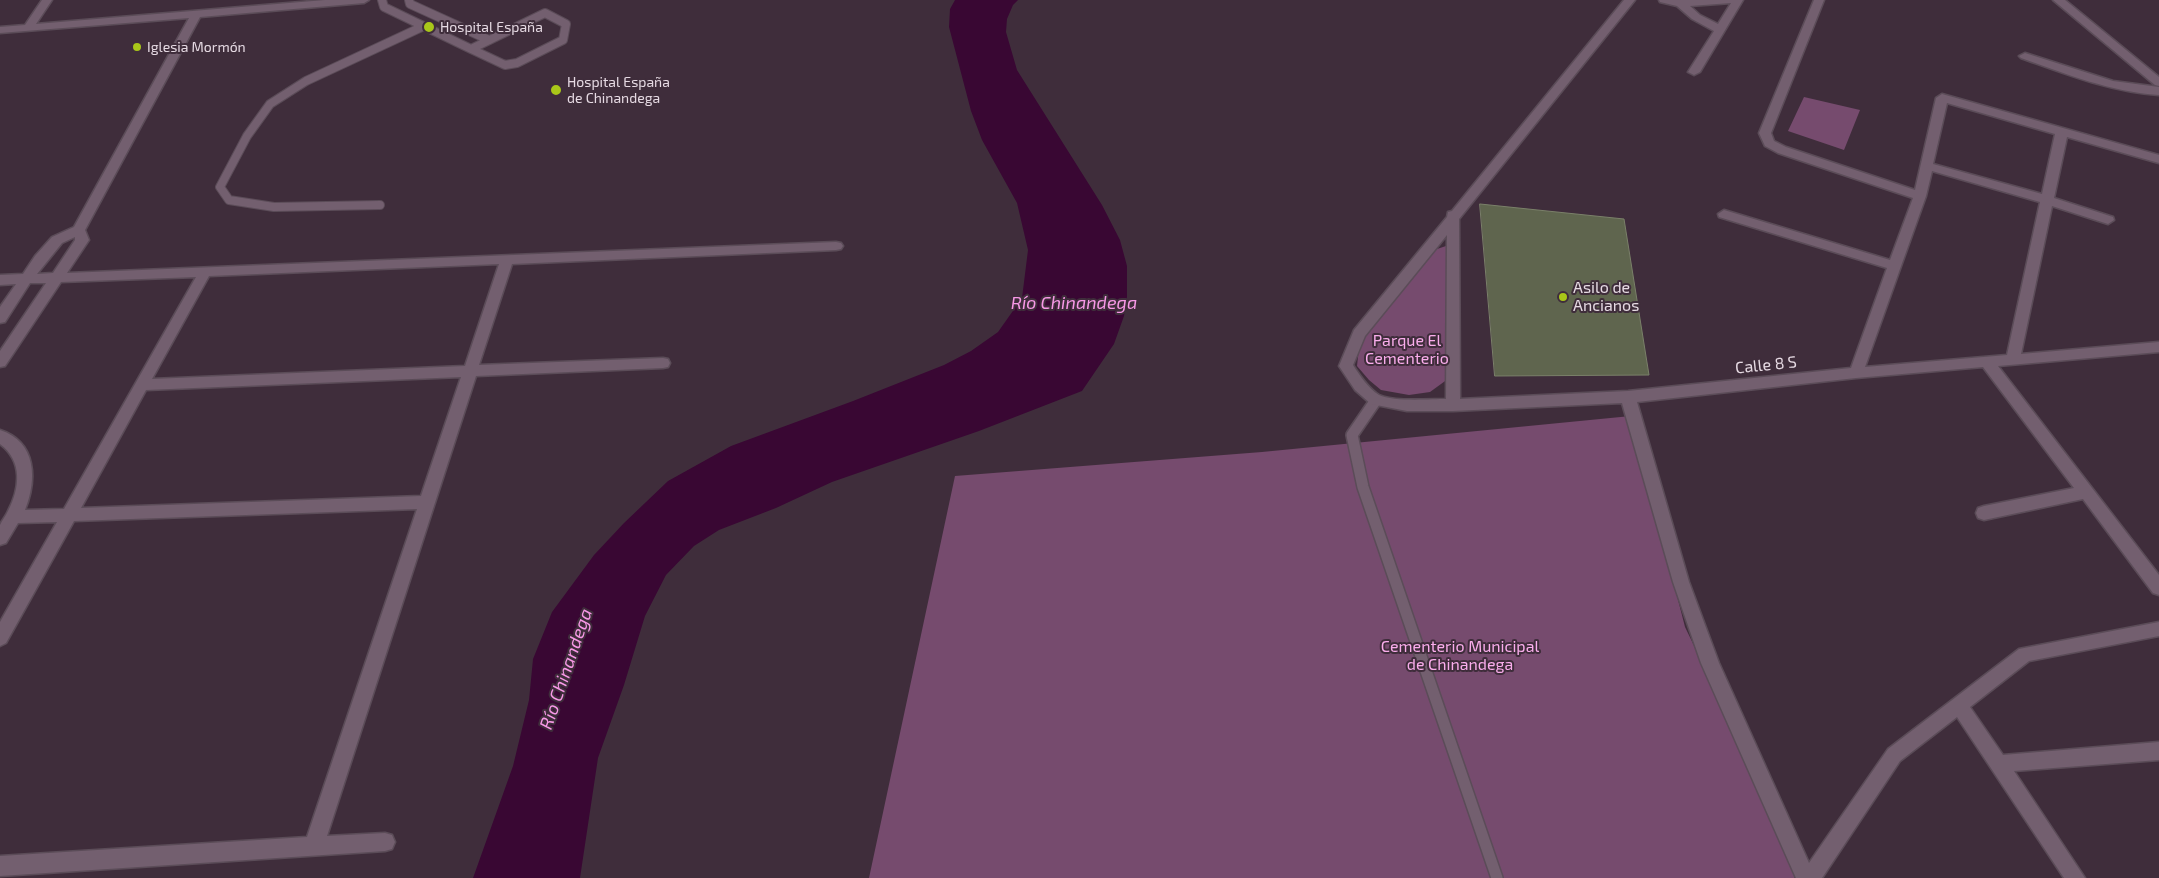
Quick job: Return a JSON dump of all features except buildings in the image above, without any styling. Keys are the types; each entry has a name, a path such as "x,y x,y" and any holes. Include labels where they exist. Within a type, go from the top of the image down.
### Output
{"street":[{"path":"28,28 47,0"},
{"path":"180,15 188,0"},
{"path":"0,30 196,14 275,4 364,0"},
{"path":"1376,400 1360,386 1346,366 1359,334 1630,0"},
{"path":"1664,0 1681,4 1729,0"},
{"path":"1694,72 1738,0"},
{"path":"1819,0 1765,133 1769,143 1782,150 1920,196"},
{"path":"2058,0 2159,83"},
{"path":"1681,4 1696,17 1720,30"},
{"path":"0,318 40,259 57,240 79,230 196,14"},
{"path":"2025,56 2127,88 2147,92 2159,91"},
{"path":"1856,373 1920,196 1942,98 2159,159"},
{"path":"2013,360 2062,131"},
{"path":"1927,166 2047,200 2108,220"},
{"path":"1724,214 1895,266"},
{"path":"1453,405 1454,215"},
{"path":"0,362 82,240 79,230"},
{"path":"0,280 836,246"},
{"path":"314,846 508,259"},
{"path":"0,638 205,272"},
{"name":"Calle 8 S","path":"1376,400 1407,405 1453,405 1628,397 1856,373 2159,347"},
{"path":"142,385 663,362"},
{"path":"1987,362 2159,588"},
{"path":"1628,397 1681,582 1710,663 1806,878"},
{"path":"0,436 12,443 24,462 26,488 15,517 0,538"},
{"path":"1984,513 2087,492"},
{"path":"15,517 427,502"},
{"path":"1811,878 1894,755 2025,654 2159,629"},
{"path":"1958,704 2075,878"},
{"path":"1998,764 2159,751"},
{"path":"0,866 385,842"}],"lane":[{"path":"382,0 384,7 504,65 517,63 563,40 566,24 545,13 471,49"},
{"path":"408,0 410,4 489,40"},
{"path":"380,205 274,207 229,200 220,187 247,136 270,104 306,81 424,26"},
{"path":"1376,400 1352,435 1363,487 1496,878"}],"green space":[{"path":"1804,97 1860,110 1844,150 1788,131"},
{"name":"Parque El Cementerio","path":"1446,246 1452,376 1430,392 1409,395 1381,390 1357,366 1359,348 1365,333 1434,250"},
{"name":"Cementerio Municipal de Chinandega","path":"1631,416 1685,627 1800,866 1794,878 869,878 955,476 1262,452"}],"water":[{"name":"Río Chinandega","path":"955,0 1018,0 1013,5 1007,19 1006,32 1017,70 1102,205 1120,240 1127,266 1127,297 1124,316 1114,344 1082,391 979,431 832,482 776,508 719,530 694,546 666,575 645,616 624,685 598,758 580,878 473,878 513,766 529,700 533,659 552,612 594,555 624,523 668,481 731,446 944,365 971,351 998,332 1022,298 1028,250 1017,203 982,140 971,111 949,27 950,9"}],"place":[{"name":"Hospital España","path":"429,27"},
{"name":"Iglesia Mormón","path":"137,47"},
{"name":"Hospital España de Chinandega","path":"556,90"},
{"name":"Asilo de Ancianos","path":"1563,297"}]}
